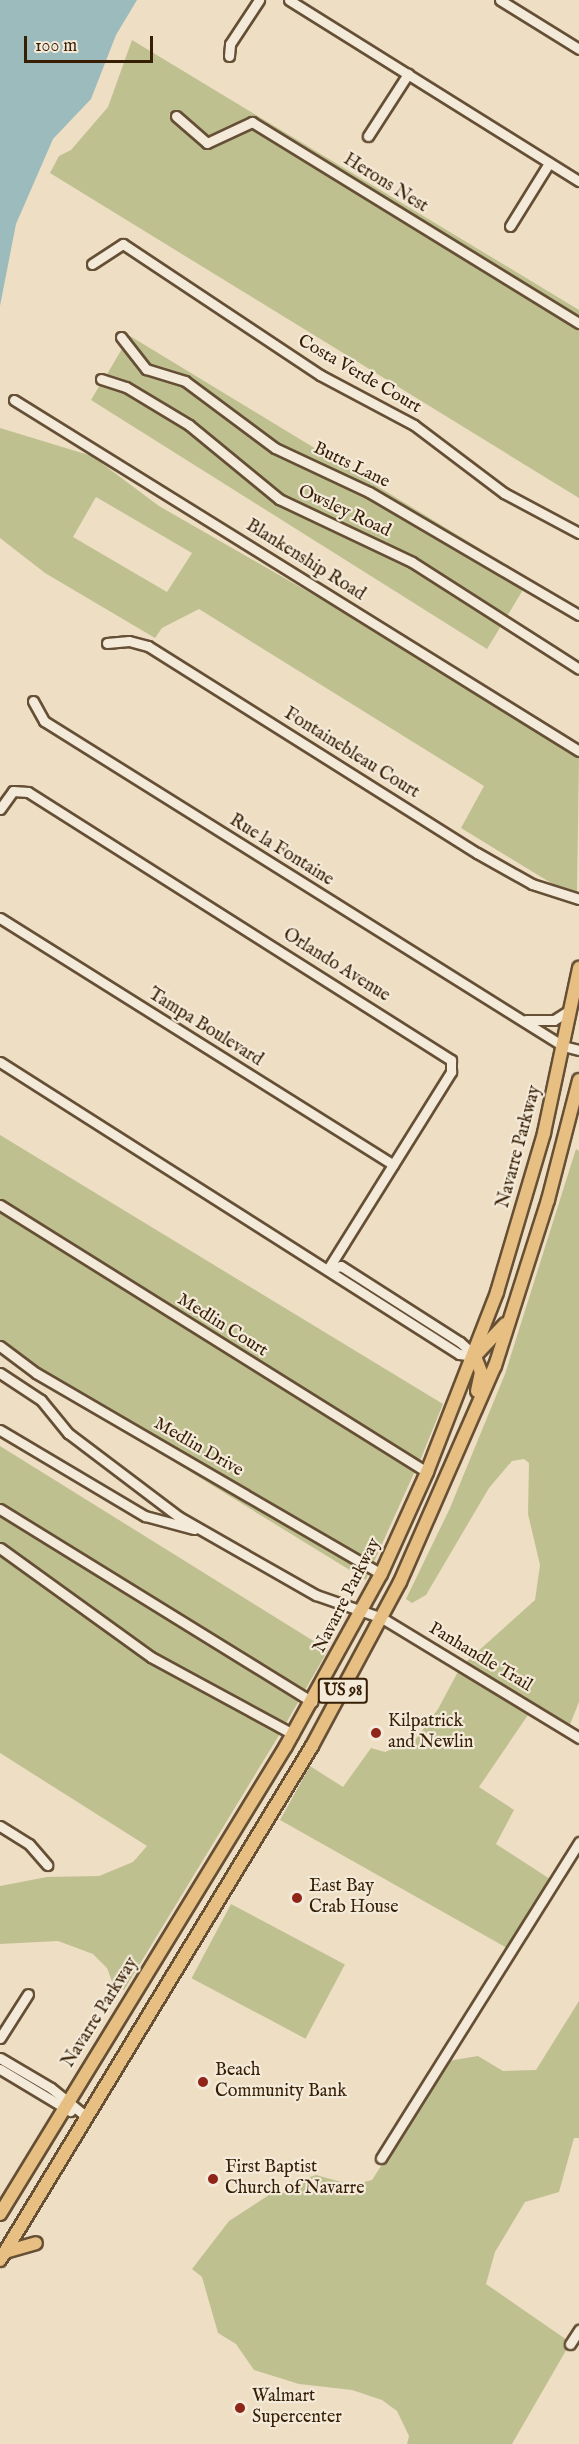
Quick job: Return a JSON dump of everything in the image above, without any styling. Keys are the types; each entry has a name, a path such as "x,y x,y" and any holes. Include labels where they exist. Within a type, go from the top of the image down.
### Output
{"highway":[{"name":"Navarre Parkway","path":"0,2214 293,1734 381,1574 427,1472 475,1356 521,1214 563,1046 579,968"},
{"name":"US 98","path":"2,2256 312,1746 382,1618 416,1549 484,1395 518,1301 579,1080"},
{"path":"416,1549 426,1512 481,1379 475,1356 502,1330 518,1301"},
{"path":"2,2256 36,2243 30,2233 28,2213"}],"street":[{"path":"229,56 230,44 259,0"},
{"path":"289,0 579,181"},
{"path":"500,0 579,49"},
{"path":"368,136 408,74"},
{"name":"Herons Nest","path":"176,116 207,143 252,122 579,323"},
{"path":"510,226 549,163"},
{"name":"Costa Verde Court","path":"92,264 123,244 320,375 414,425 504,493 579,533"},
{"name":"Butts Lane","path":"121,337 146,369 185,381 275,448 369,492 579,615"},
{"name":"Owsley Road","path":"101,379 126,387 189,425 279,499 412,562 579,669"},
{"name":"Blankenship Road","path":"14,400 579,751"},
{"name":"Fontainebleau Court","path":"107,643 138,642 158,651 477,853 532,884 579,899"},
{"name":"Rue la Fontaine","path":"33,700 44,721 563,1046 579,1050"},
{"name":"Orlando Avenue","path":"0,809 14,790 28,792 447,1055 451,1072 328,1269"},
{"name":"Tampa Boulevard","path":"0,918 393,1165"},
{"path":"521,1019 554,1020 570,1010"},
{"path":"0,1062 459,1354 475,1356"},
{"name":"Medlin Court","path":"0,1205 427,1472"},
{"name":"Medlin Drive","path":"0,1346 36,1373 381,1574"},
{"path":"0,1372 41,1400 68,1433 199,1530"},
{"path":"0,1430 145,1516 199,1530"},
{"path":"0,1509 312,1702"},
{"name":"Panhandle Trail","path":"199,1530 316,1595 382,1618 579,1738"},
{"path":"0,1548 151,1657 293,1734"},
{"path":"0,1826 29,1844 47,1864"},
{"path":"381,2158 579,1842"},
{"path":"0,2038 28,1994"},
{"path":"0,2058 66,2105"},
{"path":"0,2069 87,2117"},
{"path":"570,2344 579,2330"}],"green space":[{"path":"132,40 579,310 579,318 254,118 207,138 175,110 169,115 209,147 252,127 579,328 579,498 50,173 59,156 71,150 108,107"},
{"path":"130,336 530,579 372,488 277,444 187,378 149,366 128,339"},
{"path":"123,347 142,372 183,385 273,452 367,496 524,588 506,618 415,559 281,495 192,421 128,383 106,376"},
{"path":"101,383 125,391 187,428 277,503 410,566 501,626 487,649 91,400"},
{"path":"0,428 92,456 159,506 406,648 579,756 577,894 561,889 461,828 484,786 199,609 162,628 155,638 45,573 0,538","holes":["96,497 192,553 167,592 73,537"]},
{"path":"0,1135 443,1404 419,1463 0,1200"},
{"path":"576,1149 579,1151 579,1702 569,1727 466,1662 535,1600 540,1565 528,1514 529,1463 524,1459 512,1461 489,1488 426,1595 412,1603 406,1599 450,1508 505,1374"},
{"path":"0,1211 415,1471 373,1564 39,1369 0,1340"},
{"path":"44,1382 318,1540 369,1572 366,1580"},
{"path":"0,1446 328,1650 285,1725 153,1653 0,1543"},
{"path":"0,1553 149,1661 281,1732 124,1990 114,1987 107,1968 93,1954 58,1941 0,1944 0,1886 47,1877 99,1876 133,1862 147,1846 0,1753"},
{"path":"460,1668 530,1712 479,1787 514,1810 496,1844 550,1879 507,1948 280,1820 310,1766 343,1787 371,1748 385,1752 416,1739 438,1709"},
{"path":"231,1904 345,1965 305,2039 192,1978"},
{"path":"579,2001 579,2138 574,2138 559,2192 525,2202 495,2252 486,2284 567,2340 564,2345 568,2347 512,2444 407,2444 409,2436 397,2411 382,2400 352,2390 299,2384 254,2370 236,2344 218,2333 202,2277 192,2269 229,2221 272,2193 295,2192 304,2179 316,2175 352,2185 372,2180 448,2061 478,2056 503,2071 536,2070"}],"water":[{"path":"0,0 137,0 116,35 91,99 53,139 16,224 0,306"}],"place":[{"name":"Kilpatrick and Newlin","path":"376,1733"},
{"name":"East Bay Crab House","path":"297,1898"},
{"name":"Beach Community Bank","path":"203,2082"},
{"name":"First Baptist Church of Navarre","path":"213,2179"},
{"name":"Walmart Supercenter","path":"240,2408"}]}
